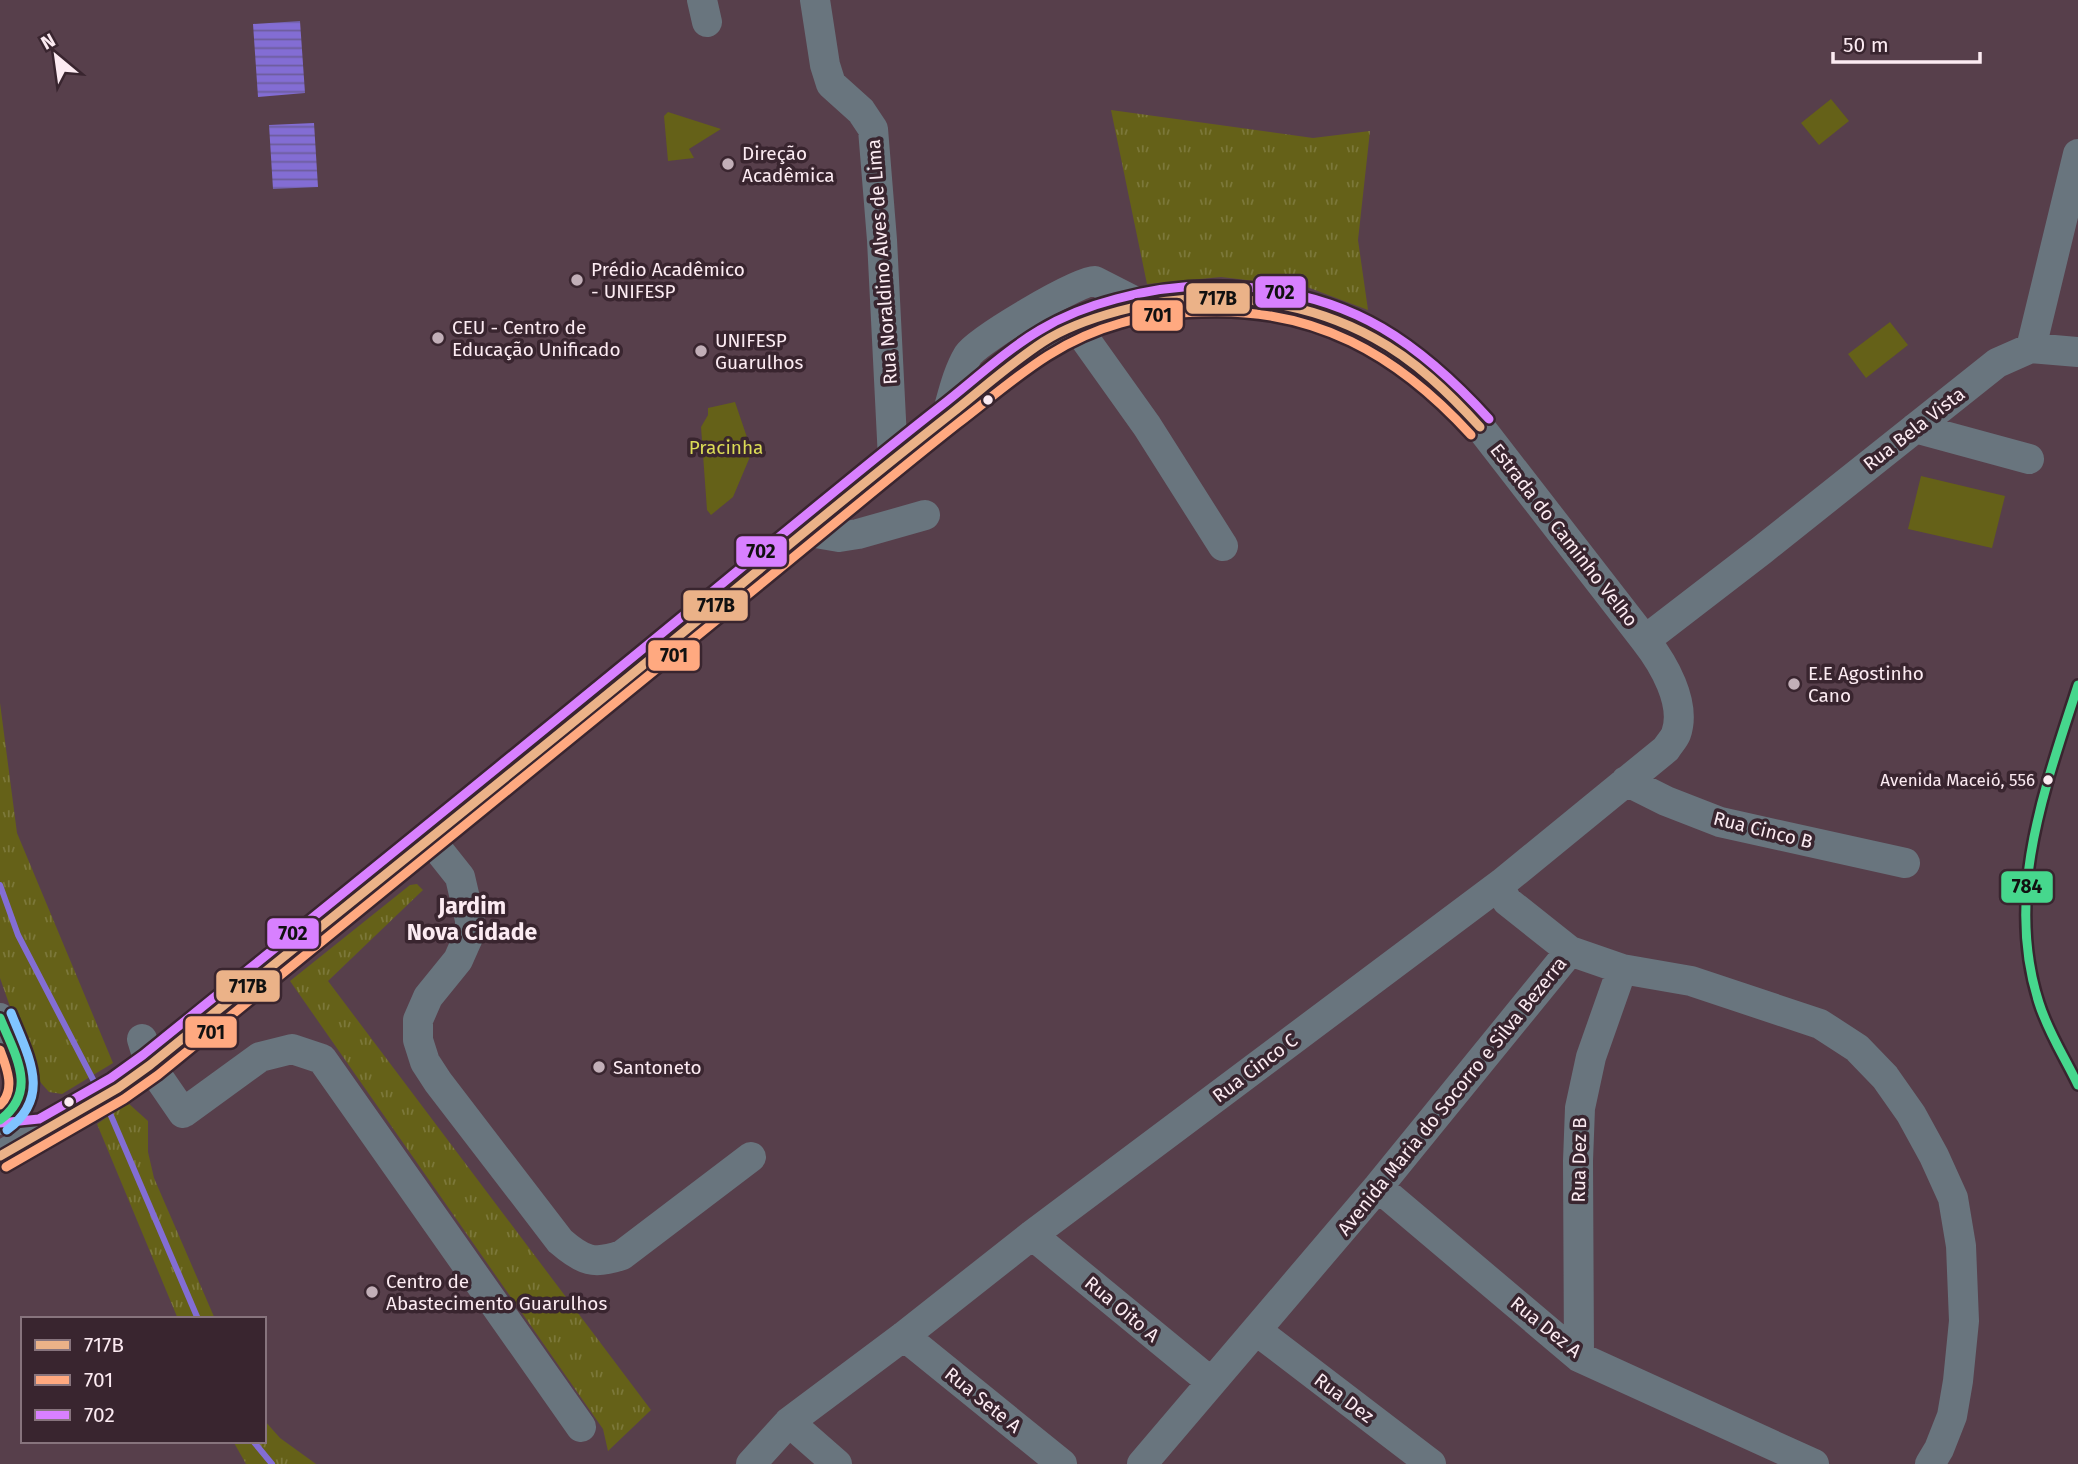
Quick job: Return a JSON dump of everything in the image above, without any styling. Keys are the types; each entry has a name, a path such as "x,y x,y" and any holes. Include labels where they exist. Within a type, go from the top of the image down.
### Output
{"street":[{"name":"Rua Noraldino Alves de Lima","path":"815,0 825,65 831,83 861,111 873,129 894,459"},
{"path":"2078,154 2031,348 2078,352"},
{"path":"946,418 964,363 974,348 1060,294 1088,281 1095,281 1144,306"},
{"name":"Estrada do Caminho Velho","path":"0,1156 118,1088 146,1052 429,838 614,703 804,531 1043,342 1075,326 1121,310 1168,301 1218,299 1271,302 1318,314 1362,332 1414,364 1450,394 1480,427 1645,640"},
{"path":"1075,326 1147,426 1223,546"},
{"name":"Rua Bela Vista","path":"1645,640 1997,363 2031,348"},
{"path":"1915,428 2029,459"},
{"path":"804,531 839,537 925,515"},
{"name":"Rua Cinco C","path":"751,1464 789,1422 1032,1235 1502,883 1666,749 1676,735 1678,719 1673,687 1663,664 1645,640"},
{"name":"Rua Cinco B","path":"1626,781 1666,801 1720,822 1905,863"},
{"path":"429,838 460,877 470,920 470,933 458,960 428,997 418,1020 418,1040 425,1062 560,1241 572,1252 593,1260 602,1262 622,1255 751,1157"},
{"path":"1502,883 1502,892 1507,901 1570,951"},
{"name":"Avenida Maria do Socorro e Silva Bezerra","path":"1152,1461 1211,1382 1378,1187 1570,951 1622,970 1691,981 1820,1024 1857,1048 1885,1077 1911,1114 1952,1198 1961,1246 1964,1321 1958,1381 1952,1416 1930,1464"},
{"name":"Rua Dez B","path":"1579,1357 1577,1161 1580,1108 1591,1057 1622,970"},
{"path":"0,1018 24,1084 22,1097 14,1111 1,1123"},
{"path":"146,1052 183,1113 260,1057 292,1049 321,1059 582,1427"},
{"name":"Estrada do Caminho Velho","path":"1,1123 43,1131"},
{"name":"Rua Dez A","path":"1378,1187 1579,1357 1814,1464"},
{"name":"Rua Oito A","path":"1032,1235 1211,1382"},
{"name":"Rua Dez","path":"1257,1331 1430,1464"},
{"name":"Rua Sete A","path":"904,1336 1062,1464"},
{"path":"789,1422 837,1464"}],"green space":[{"path":"1831,99 1849,121 1819,145 1801,123"},
{"path":"1111,110 1313,138 1370,131 1358,240 1368,310 1307,287 1221,277 1147,284"},
{"path":"668,112 721,129 689,149 694,158 668,161 664,116"},
{"path":"1890,322 1908,345 1866,378 1848,354"},
{"name":"Pracinha","path":"735,402 752,452 733,497 711,515 707,510 701,427 708,415 708,408"},
{"path":"1921,476 2005,496 1992,548 1908,529"},
{"path":"0,703 17,833 113,1063 62,1094 49,1092 34,1075 0,978"},
{"path":"417,884 423,890 328,981 651,1410 608,1451 603,1429 290,981 410,885"},
{"path":"128,1103 148,1121 148,1152 154,1178 214,1317 177,1317 97,1124"},
{"path":"266,1422 280,1438 316,1464 246,1464 234,1443 266,1443"}],"shaded area":[{"path":"300,21 305,93 258,97 253,24"},
{"path":"314,123 318,187 273,189 269,125"}],"waterway":[{"path":"0,885 18,935 99,1091"},
{"path":"106,1104 197,1317"},
{"path":"255,1443 272,1464"}],"transit line":[{"name":"702","path":"0,1123 39,1119 111,1078 143,1055 989,366 1027,338 1058,320 1116,299 1183,287 1252,288 1286,293 1320,301 1352,313 1397,337 1439,369 1489,419"},
{"name":"717B","path":"0,1156 118,1088 150,1065 997,376 1031,350 1061,332 1090,320 1150,304 1216,298 1282,305 1345,324 1389,347 1431,378 1480,427"},
{"name":"701","path":"6,1167 124,1099 158,1075 932,444 1034,365 1074,341 1121,323 1161,315 1242,313 1280,318 1317,327 1351,341 1383,359 1443,406 1471,435"},
{"name":"784","path":"2078,685 2053,763 2033,842 2027,882 2026,922 2029,963 2039,1003 2078,1085"},
{"path":"7,1130 21,1117 33,1089 29,1060 11,1013"},
{"name":"784","path":"0,1018 17,1059 21,1085 19,1097 12,1109 0,1120"},
{"name":"701","path":"0,1050 9,1079 8,1093 0,1105"}],"place":[{"name":"Direção Acadêmica","path":"728,164"},
{"name":"Prédio Acadêmico - UNIFESP","path":"577,280"},
{"name":"CEU - Centro de Educação Unificado","path":"438,338"},
{"name":"UNIFESP Guarulhos","path":"701,351"},
{"name":"E.E Agostinho Cano","path":"1794,684"},
{"name":"Avenida Maceió, 556","path":"2048,780"},
{"name":"Santoneto","path":"599,1067"},
{"name":"Centro de Abastecimento Guarulhos","path":"372,1292"}],"district":[{"name":"Jardim Nova Cidade","path":"472,919"}]}
